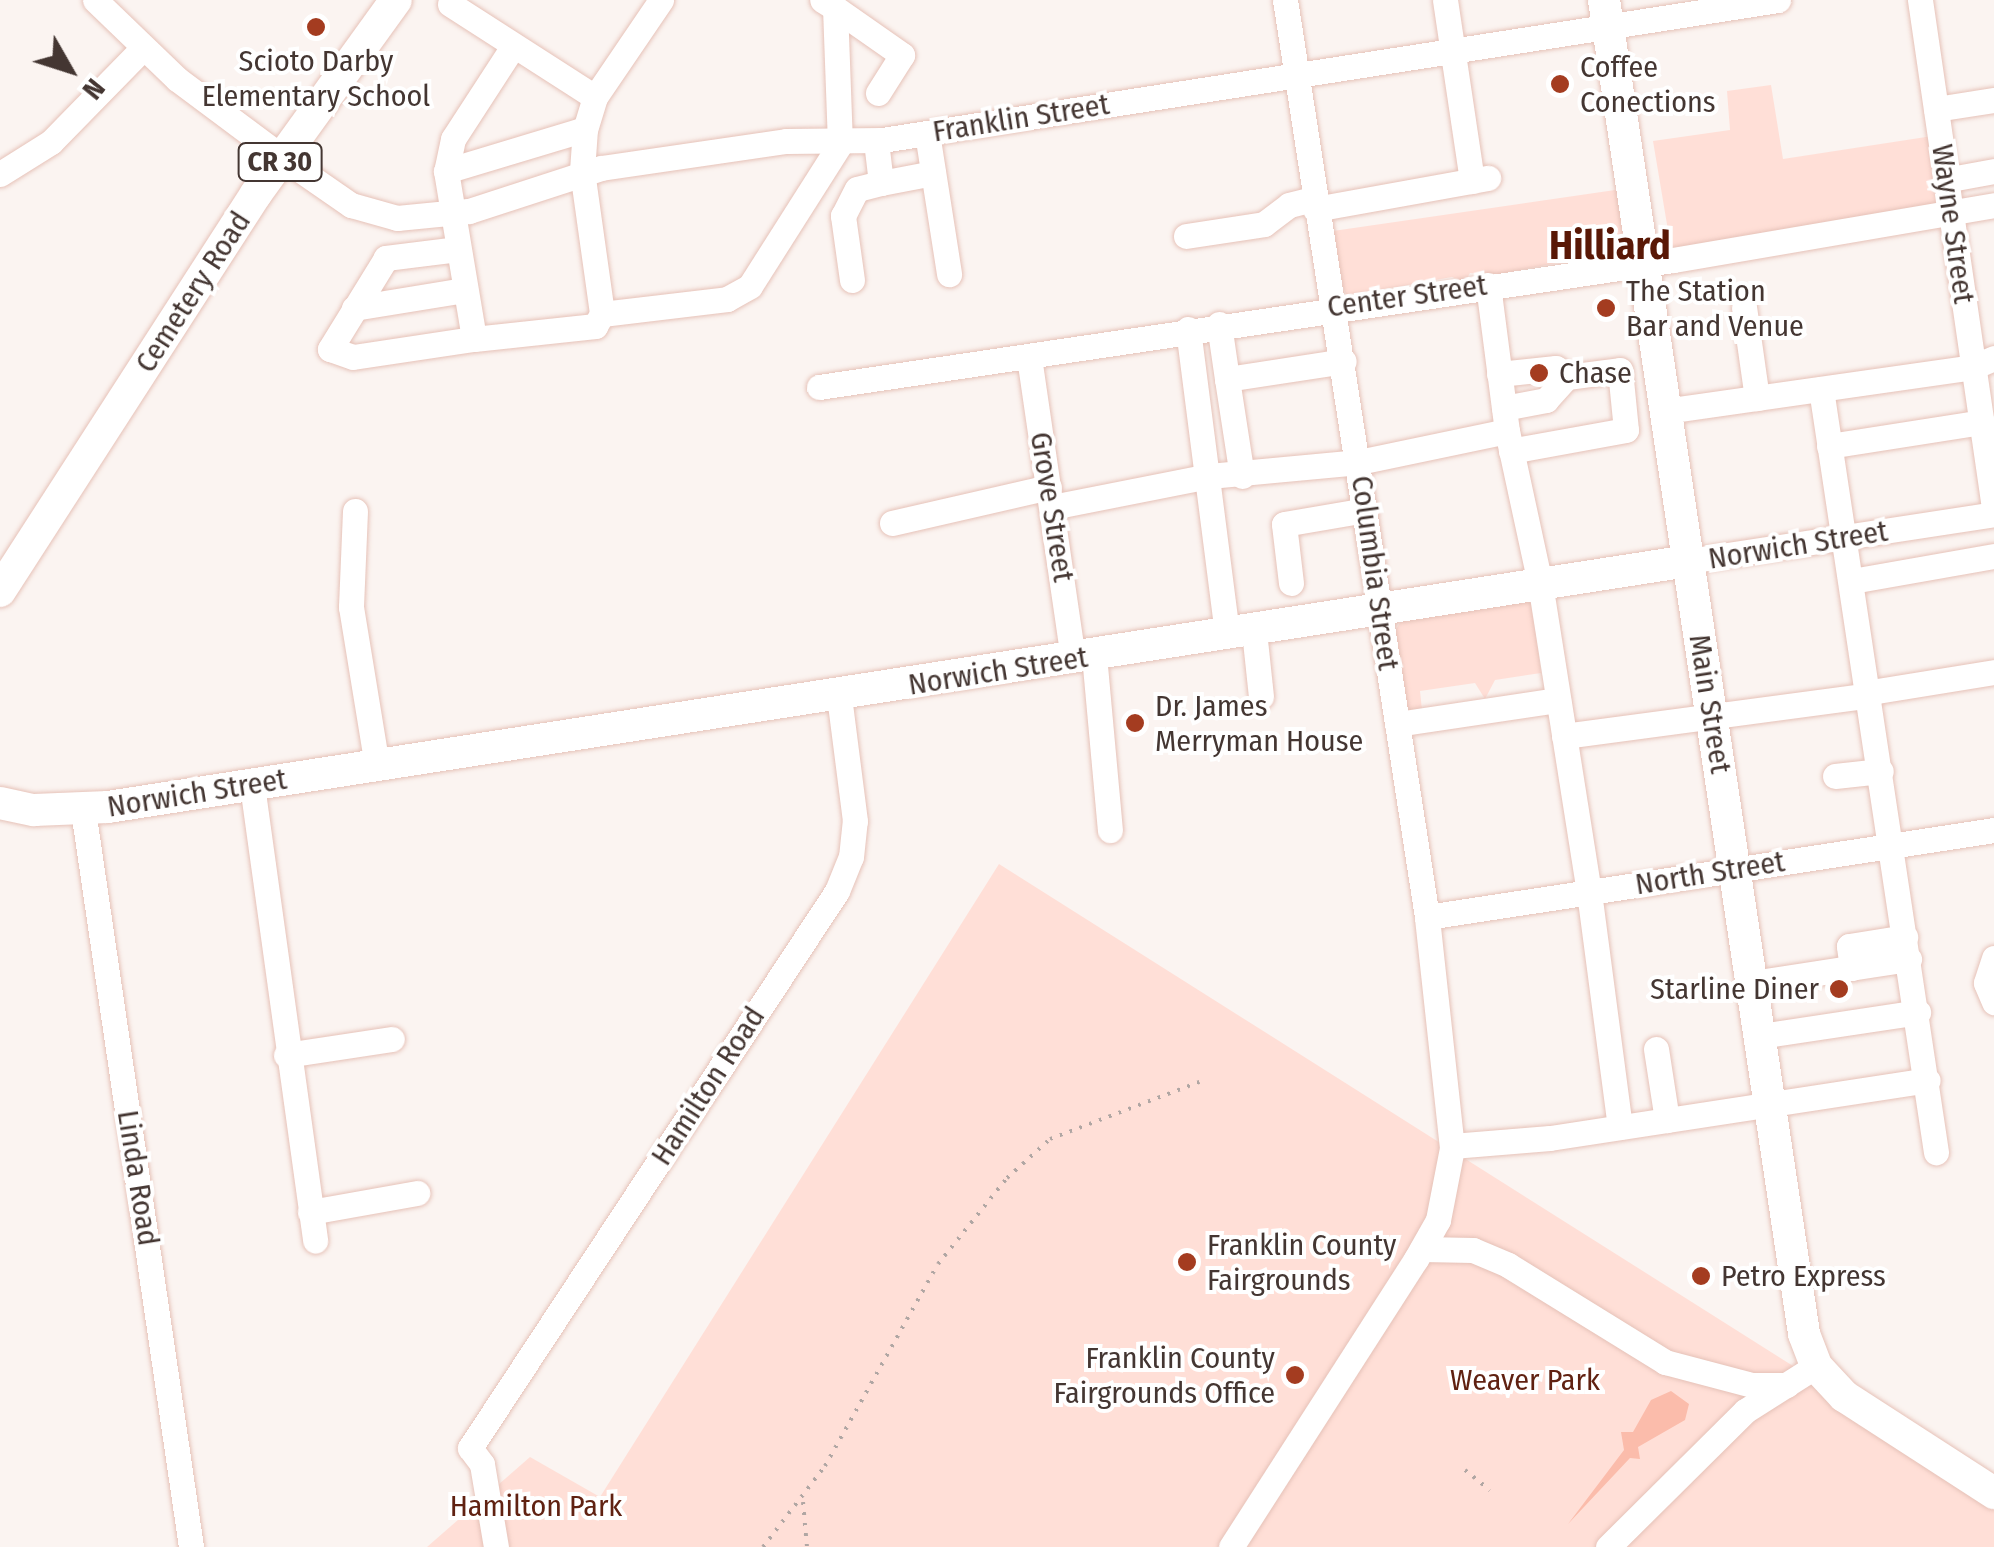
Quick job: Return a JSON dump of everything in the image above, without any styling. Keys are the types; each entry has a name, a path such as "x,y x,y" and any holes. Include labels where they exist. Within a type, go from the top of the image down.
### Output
{"main road":[{"name":"Cemetery Road","path":"0,592 283,158 396,0"},
{"name":"Main Street","path":"1606,14 1804,1334 1816,1366 1844,1396 1994,1493"},
{"name":"Norwich Street","path":"0,804 82,810 1688,562"}],"street":[{"name":"Franklin Street","path":"94,0 142,49 283,158 374,213 448,214 582,172 772,143 876,141 1452,52 1606,14 1776,0"},
{"path":"458,249 386,258 330,348 353,356 595,326 602,314 582,172 585,129 596,97 661,0"},
{"name":"Columbia Street","path":"1231,1547 1422,1249 1438,1220 1452,1147 1427,918 1337,306 1314,204 1285,0"},
{"path":"1186,236 1264,224 1289,204 1314,204 1480,179 1452,52 1445,0"},
{"name":"Wayne Street","path":"1920,0 1945,180 1984,363 1982,422 1994,511"},
{"path":"450,4 512,48 596,97"},
{"path":"829,4 902,55 878,93"},
{"path":"602,314 739,296 840,144 829,4"},
{"path":"474,339 448,214 446,171 453,139 512,48"},
{"path":"0,174 52,142 142,49"},
{"path":"1936,109 1994,100"},
{"path":"446,171 585,129"},
{"path":"927,133 949,274"},
{"path":"876,141 881,183"},
{"path":"1945,180 1994,171"},
{"path":"852,280 843,216 857,189 933,173"},
{"name":"Center Street","path":"819,387 1188,328 1643,264 1994,205"},
{"path":"1488,285 1507,430 1540,584 1589,892 1620,1127"},
{"path":"354,308 464,290"},
{"path":"1744,307 1758,398"},
{"path":"1219,324 1242,476"},
{"path":"1188,328 1209,476 1241,633 1261,697"},
{"name":"Grove Street","path":"1029,356 1050,497 1083,656 1110,830"},
{"path":"1226,379 1344,361"},
{"path":"1507,430 1567,378 1658,362"},
{"path":"1665,410 1984,363"},
{"path":"1500,374 1556,368 1567,378"},
{"path":"892,523 1209,476 1242,476 1359,462 1507,430 1626,430 1620,370"},
{"path":"1821,389 1871,693 1936,1152"},
{"path":"1829,446 1982,422"},
{"path":"1291,583 1284,524 1366,510"},
{"path":"355,511 351,607 376,765"},
{"name":"Norwich Street","path":"1688,562 1994,511"},
{"path":"1852,581 1994,556"},
{"path":"1564,736 1994,672"},
{"name":"Hamilton Road","path":"496,1547 482,1464 470,1448 837,890 851,857 855,821 839,696"},
{"path":"1398,724 1558,700"},
{"path":"1835,776 1881,771"},
{"path":"252,785 314,1240"},
{"name":"Linda Road","path":"82,810 191,1547"},
{"name":"North Street","path":"1427,918 1994,830"},
{"path":"1752,983 1852,968 1907,948"},
{"path":"1994,958 1986,983 1994,1002"},
{"path":"1760,1036 1918,1012"},
{"path":"286,1055 392,1039"},
{"path":"1656,1049 1667,1120"},
{"path":"1452,1147 1620,1127 1928,1080"},
{"path":"310,1212 417,1194"},
{"path":"1422,1249 1472,1250 1508,1265 1665,1362 1736,1382 1787,1385"},
{"path":"1608,1547 1746,1410 1816,1366"}],"path":[{"path":"763,1547 803,1502 938,1264 1007,1178 1050,1139 1199,1082"},
{"path":"1465,1470 1490,1490"},
{"path":"803,1502 807,1547"}],"green space":[{"path":"1771,85 1783,159 1939,135 1947,202 1673,260 1653,141 1730,130 1727,91"},
{"path":"1622,189 1626,251 1619,258 1592,256 1494,275 1470,273 1465,282 1452,277 1347,296 1343,287 1333,231"},
{"path":"1532,600 1541,673 1495,680 1485,699 1475,683 1420,691 1422,710 1407,710 1395,631 1401,621"},
{"name":"Franklin County Fairgrounds","path":"999,864 1994,1493 1994,1547 427,1547 530,1457 600,1497"}],"shaded area":[{"path":"1671,1391 1689,1404 1685,1420 1638,1447 1640,1459 1630,1458 1568,1524 1624,1450 1621,1432 1633,1432 1651,1400"}],"place":[{"name":"Scioto Darby Elementary School","path":"316,27"},
{"name":"Coffee Conections","path":"1560,84"},
{"name":"The Station Bar and Venue","path":"1606,308"},
{"name":"Chase","path":"1539,373"},
{"name":"Dr. James Merryman House","path":"1135,723"},
{"name":"Starline Diner","path":"1839,989"},
{"name":"Franklin County Fairgrounds","path":"1187,1262"},
{"name":"Petro Express","path":"1701,1276"},
{"name":"Franklin County Fairgrounds Office","path":"1295,1375"}],"district":[{"name":"Hilliard","path":"1610,246"}],"park label":[{"name":"Weaver Park","path":"1525,1380"},
{"name":"Hamilton Park","path":"536,1506"}]}
